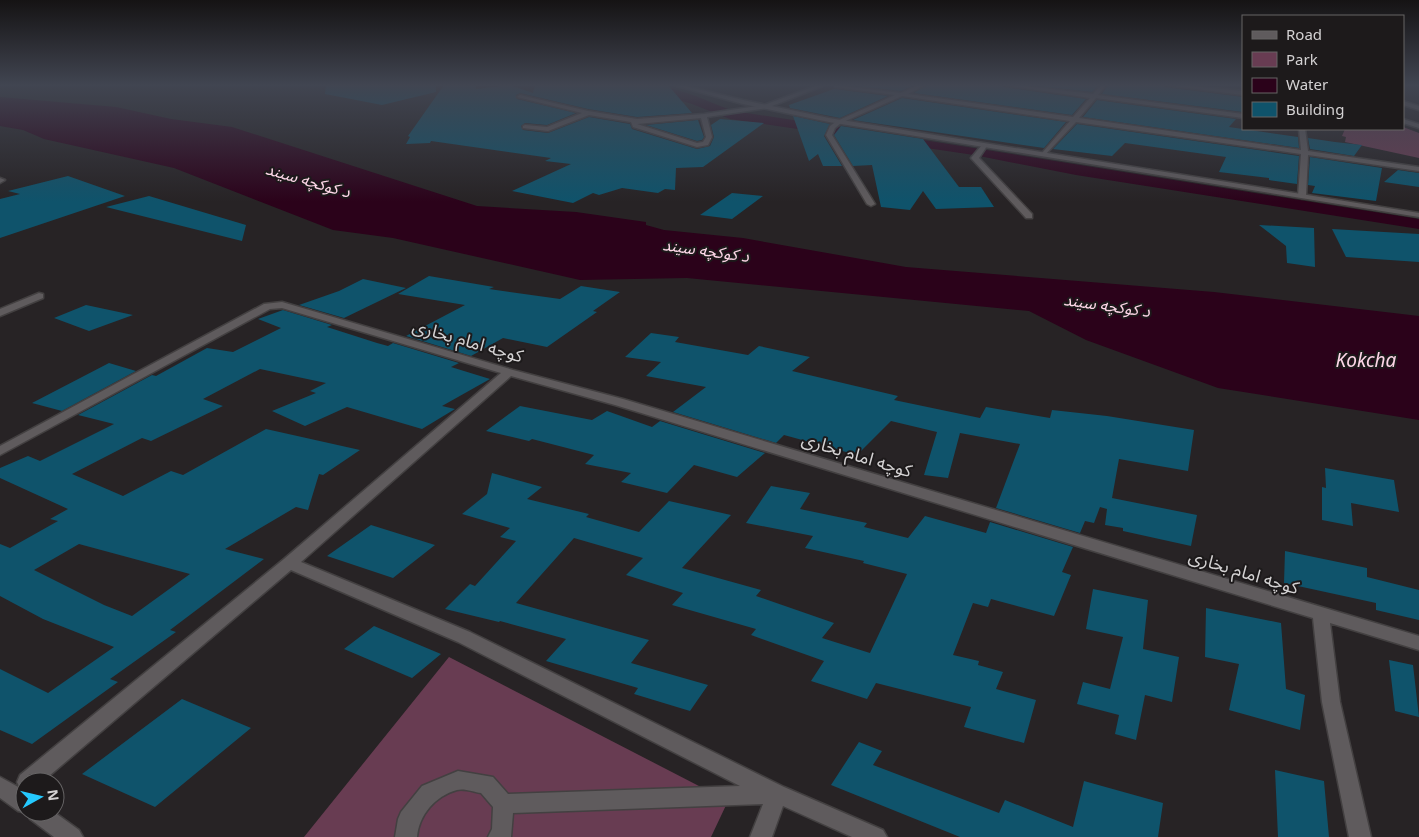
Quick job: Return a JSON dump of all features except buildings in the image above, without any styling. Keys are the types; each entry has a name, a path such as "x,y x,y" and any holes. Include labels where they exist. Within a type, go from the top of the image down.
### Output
{"street":[{"path":"526,127 548,129 560,124"},
{"path":"634,124 635,126 697,145 703,145 706,144 709,137 706,124"},
{"path":"837,124 831,131 871,204"},
{"path":"850,124 982,148 1044,154 1419,214"},
{"path":"1044,154 1071,124"},
{"path":"1110,124 1419,169"},
{"path":"1302,130 1305,152 1302,196"},
{"path":"982,148 975,158 1029,216"},
{"path":"0,313 39,296"},
{"name":"کوچه امام بخاری","path":"0,451 268,306 282,305 628,405 1419,643"},
{"path":"39,772 289,563 509,372"},
{"path":"289,563 464,637 777,794 876,837"},
{"path":"1321,614 1331,702 1360,837"},
{"path":"406,837 408,819 429,793 458,780 486,784 503,804 502,832 499,837"},
{"path":"503,804 777,794"},
{"path":"761,837 777,794"},
{"path":"50,822 72,837"}],"green space":[{"path":"1404,127 1419,133 1419,158 1345,142 1346,137 1342,136 1345,130 1404,130"},
{"path":"449,657 728,801 711,837 304,837"}],"water":[{"name":"Kokcha","path":"0,124 210,124 232,127 477,206 576,212 646,222 646,225 664,230 743,238 906,267 1214,292 1419,316 1419,420 1218,388 1086,340 1029,311 687,278 580,280 393,238 333,230 174,168 44,139 23,130 0,126"}],"waterway":[{"path":"791,124 974,151 1076,170 1419,224"}],"water label":[{"name":"د کوکچه سیند","path":"308,180"},
{"name":"د کوکچه سیند","path":"706,250"},
{"name":"د کوکچه سیند","path":"1107,305"}]}
